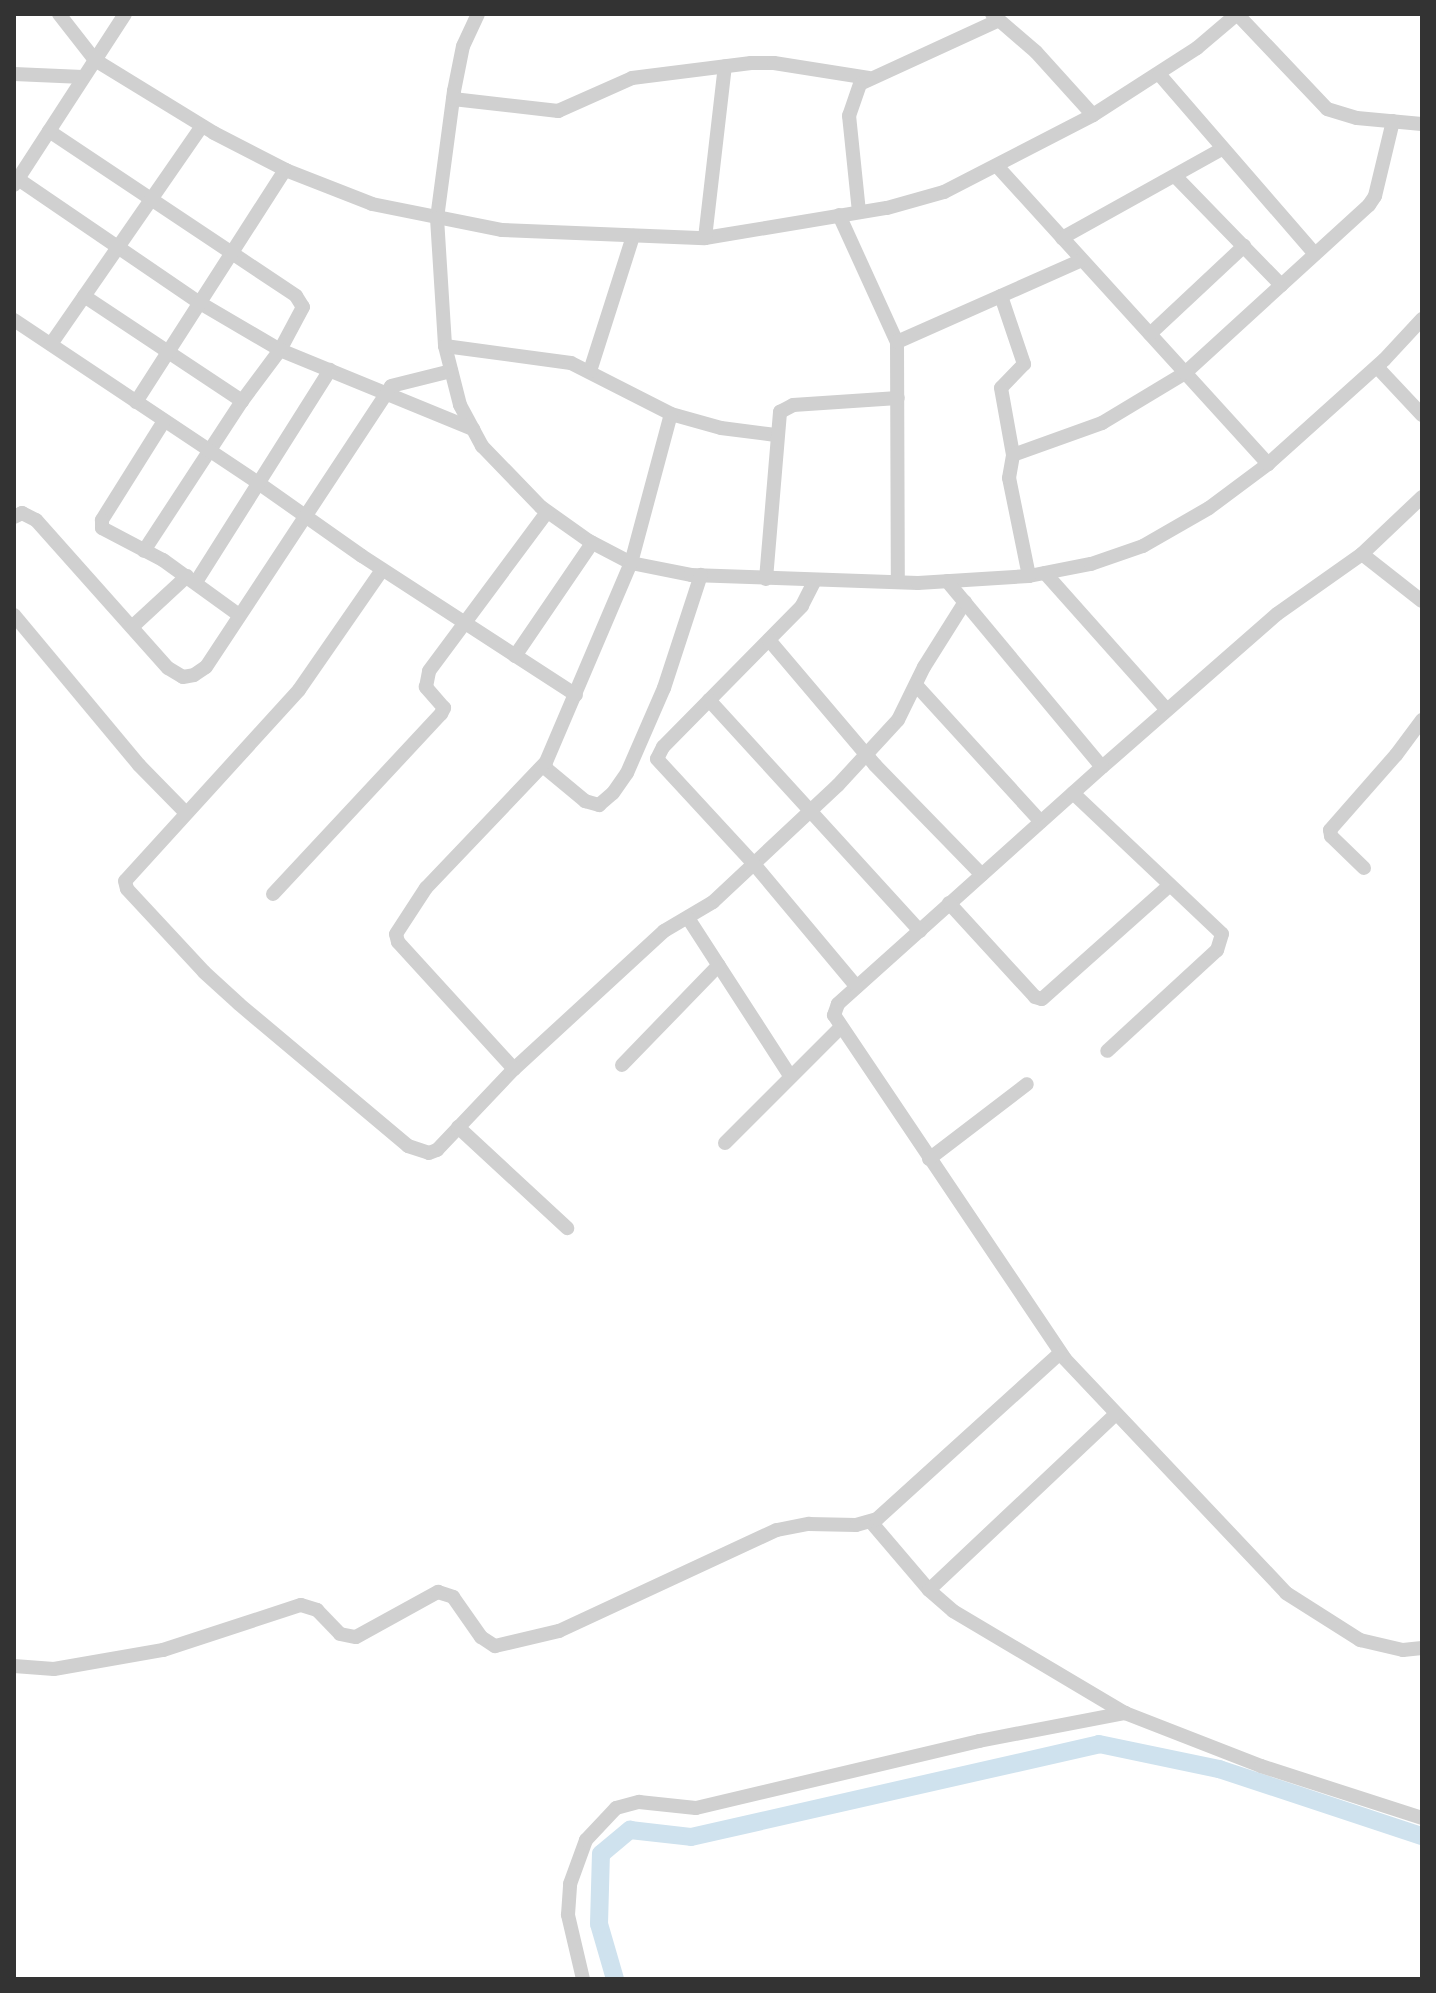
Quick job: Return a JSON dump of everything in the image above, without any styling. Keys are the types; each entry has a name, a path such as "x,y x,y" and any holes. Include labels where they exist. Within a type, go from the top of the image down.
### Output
{"street":[{"path":"59,14 95,60 202,126 285,170 372,204 502,230 705,238 859,212 944,192 1093,115 1159,74 1237,14 1327,109 1357,118 1422,124"},
{"path":"125,14 16,182 200,303 280,350 473,429"},
{"path":"478,14 463,46 437,218 445,346 460,405 482,446 547,512 592,543 631,563 701,575 898,582 1029,576 1091,564 1143,546 1209,508 1268,464 1377,367 1422,319"},
{"path":"859,212 849,116 854,94 869,78 995,17 1036,52 1093,115"},
{"path":"453,99 558,111 632,78 774,63 869,78"},
{"path":"705,238 725,66"},
{"path":"14,74 83,77"},
{"path":"1159,74 1315,254"},
{"path":"1013,455 1102,423 1185,373 1373,201 1393,121"},
{"path":"51,344 202,126"},
{"path":"49,131 296,296 302,304 303,311 280,350 242,401 144,551"},
{"path":"1062,238 1222,149"},
{"path":"997,166 1268,464"},
{"path":"136,402 285,170"},
{"path":"1176,177 1281,285"},
{"path":"839,215 897,342 898,582"},
{"path":"590,371 633,236"},
{"path":"1150,334 1244,246"},
{"path":"897,342 1082,260"},
{"path":"84,296 242,401"},
{"path":"1001,296 1024,364 1001,388 1013,455 1009,478 1029,576"},
{"path":"15,324 51,344 382,570 576,695"},
{"path":"445,346 571,363 638,400 671,414 721,428 776,435"},
{"path":"1377,367 1422,415"},
{"path":"132,627 192,579 330,370"},
{"path":"14,517 22,513 36,520 168,668 183,677 194,675 206,667 386,393 396,383 451,371"},
{"path":"766,579 777,419 785,407 898,398"},
{"path":"514,1069 398,942 396,934 426,888 543,766 631,563 671,414"},
{"path":"164,421 100,524 105,531 192,579 239,615"},
{"path":"1422,497 1362,554 1277,614 1167,710 949,903 835,1010 841,1027 1060,1353 1116,1414 1286,1593 1360,1640 1403,1650 1422,1648"},
{"path":"273,894 441,714 444,708 426,687 427,676 547,512"},
{"path":"515,656 592,543"},
{"path":"1362,554 1422,601"},
{"path":"382,570 299,690 127,877 127,889 204,972 408,1146 429,1153 514,1069 664,931 713,902 867,755 898,720 965,602"},
{"path":"1045,573 1167,710"},
{"path":"543,766 585,801 599,805 613,793 632,762 664,688 701,575"},
{"path":"657,759 663,747 802,606 815,580"},
{"path":"947,581 1102,767"},
{"path":"14,615 139,765 186,813"},
{"path":"769,640 867,755 982,875"},
{"path":"916,685 1041,822"},
{"path":"709,700 920,931"},
{"path":"1364,868 1331,836 1330,830 1422,720"},
{"path":"632,762 657,759"},
{"path":"657,759 754,864 857,987"},
{"path":"1073,793 1219,929 1222,942 1107,1051"},
{"path":"949,903 1035,997 1042,999 1170,885"},
{"path":"688,918 791,1077"},
{"path":"622,1065 719,965"},
{"path":"725,1143 841,1027"},
{"path":"929,1159 1027,1084"},
{"path":"458,1127 567,1228"},
{"path":"14,1666 54,1669 163,1650 301,1605 317,1610 340,1634 356,1637 438,1592 459,1604 486,1643 506,1646 559,1631 777,1530 809,1524 856,1525 871,1522 1060,1353"},
{"path":"929,1590 1116,1414"},
{"path":"871,1522 929,1590 953,1611 1125,1713 1261,1766 1422,1818"},
{"path":"583,1979 568,1915 570,1884 586,1840 616,1808 639,1802 696,1808 979,1741 1125,1713"}],"waterway":[{"path":"615,1979 599,1924 601,1854 630,1830 691,1837 1099,1744 1219,1769 1422,1836"}]}
